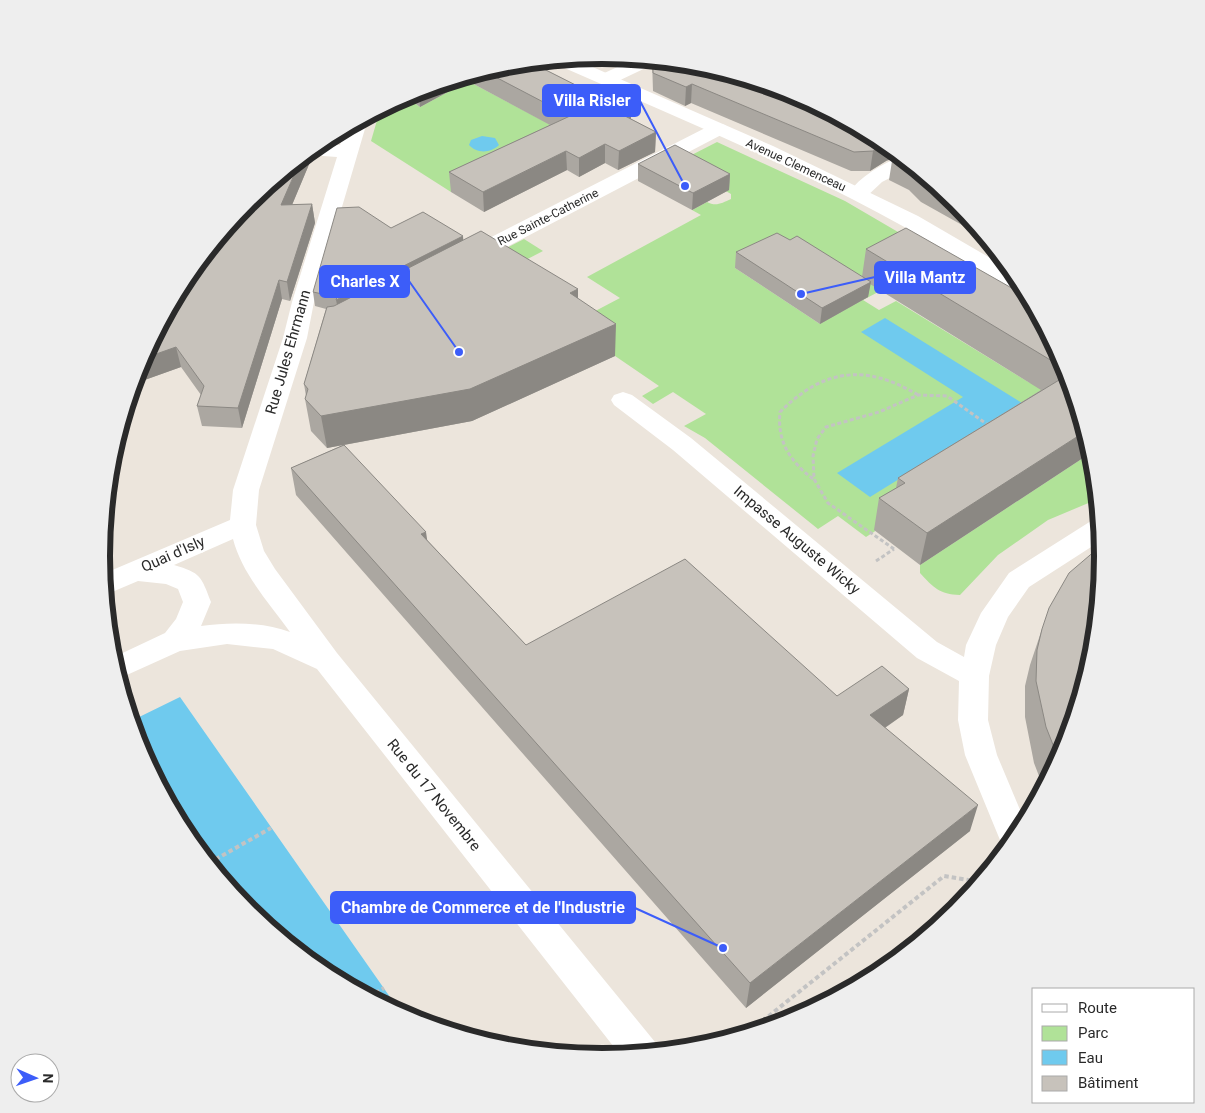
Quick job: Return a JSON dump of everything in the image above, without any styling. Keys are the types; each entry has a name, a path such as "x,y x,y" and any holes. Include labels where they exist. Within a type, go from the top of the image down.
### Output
{"street":[{"name":"Avenue Clemenceau","path":"573,65 718,129 858,194 910,221 1009,279"},
{"path":"607,80 637,65"},
{"name":"Rue Sainte-Catherine","path":"448,268 718,129"},
{"name":"Rue Jules Ehrmann","path":"243,525 246,490 295,338 303,302 354,131"},
{"path":"325,150 348,151"},
{"path":"858,194 875,178 900,165"},
{"path":"295,338 321,332"},
{"name":"Impasse Auguste Wicky","path":"623,400 689,449 927,650 974,676"},
{"name":"Quai d'Isly","path":"111,582 243,525"},
{"name":"Rue du 17 Novembre","path":"243,525 250,551 265,576 327,661 637,1048"},
{"path":"1012,830 981,755 973,720 974,676 981,645 994,613 1019,580 1094,532"},
{"path":"137,570 170,574 190,583 197,602 188,624 175,641"},
{"path":"122,666 175,641 227,633 278,639 327,661"}],"path":[{"path":"876,561 895,548 828,503 814,479 798,468 785,452 779,431 780,412 803,390 817,383 837,377 870,375 904,385 918,395"},
{"path":"814,479 812,456 817,439 826,427 879,412 918,395 947,396 992,427"},
{"path":"215,860 271,828"},
{"path":"759,1023 944,876 973,881"},
{"path":"376,993 384,988"}],"green space":[{"path":"470,82 570,135 451,192 371,141 377,119 413,102 420,107 460,85"},
{"path":"717,142 845,201 910,239 920,270 863,300 879,310 896,301 1030,383 1036,380 1070,401 1071,406 866,537 838,516 818,529 705,438 684,426 706,414 673,392 653,404 642,396 659,386 599,345 563,328 620,298 587,277 701,215 692,210 707,202 722,203 731,199 731,194 676,163","holes":["761,255 820,324 735,268"]},
{"path":"524,239 543,251 518,264 499,252"},
{"path":"1085,457 1092,502 1048,520 998,555 960,595 942,592 929,583 920,573 920,565"}],"water":[{"path":"482,136 495,138 499,145 492,150 480,151 469,145 471,140"},
{"path":"885,318 1022,403 870,497 837,473 963,397 861,332"},
{"path":"180,697 394,1002 356,983 303,947 254,905 232,881 193,830 176,803 147,745 137,718"}],"building":[{"path":"653,67 699,73 761,90 791,101 820,115 878,148 873,151 854,152 692,84 686,87 653,73"},
{"path":"541,68 631,113 625,116 656,132 619,151 605,144 579,158 566,151 483,192 449,172 570,116 494,76"},
{"path":"675,145 730,174 693,193 638,164"},
{"path":"295,172 281,205 312,204 287,282 279,280 238,408 197,406 204,386 176,347 153,355 176,310 212,257 254,208"},
{"path":"359,207 391,228 423,212 463,236 336,300 337,297 313,292 337,208"},
{"path":"906,228 1017,291 1029,310 1056,363 866,249"},
{"path":"481,231 578,289 570,293 616,324 470,389 321,416 305,399 308,389 304,384 327,307 334,306"},
{"path":"777,233 790,240 797,236 871,282 822,308 736,252"},
{"path":"1062,378 1080,435 927,533 879,498 905,483 898,478"},
{"path":"344,445 426,532 421,534 526,645 685,559 837,696 882,666 909,689 870,715 978,805 750,983 291,468"},
{"path":"1095,551 1094,589 1086,653 1069,715 1055,751 1046,727 1036,681 1037,650 1049,608 1069,573"}],"place":[{"name":"Villa Risler","path":"685,186"},
{"name":"Villa Mantz","path":"801,294"},
{"name":"Charles X","path":"459,352"},
{"name":"Chambre de Commerce et de l'Industrie","path":"723,948"}]}
